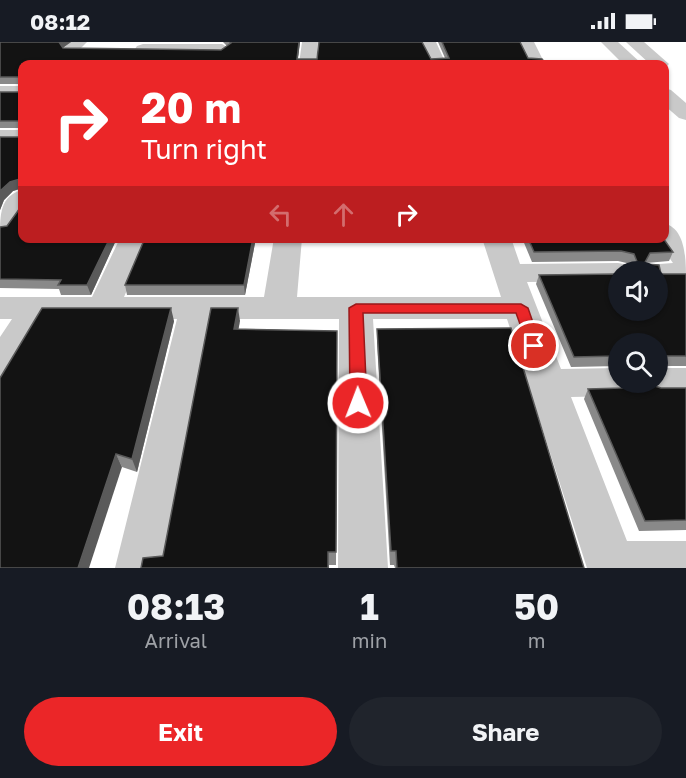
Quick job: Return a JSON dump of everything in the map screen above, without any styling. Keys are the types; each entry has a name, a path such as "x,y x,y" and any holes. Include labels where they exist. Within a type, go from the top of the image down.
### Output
{"street":[{"path":"308,60 310,42"},
{"path":"428,42 436,60"},
{"path":"526,42 535,60"},
{"path":"609,42 629,60"},
{"path":"634,42 655,60"},
{"path":"61,60 82,47"},
{"path":"129,49 221,52"},
{"path":"0,92 18,92"},
{"path":"669,99 686,114"},
{"path":"0,137 18,137"},
{"path":"0,227 18,203"},
{"path":"669,237 686,259"},
{"path":"103,308 133,243"},
{"path":"279,308 287,243"},
{"path":"0,308 356,308 508,273 608,272"},
{"path":"668,272 686,272"},
{"path":"508,273 611,567 686,565"},
{"path":"0,367 35,308"},
{"path":"140,568 196,308"},
{"path":"356,308 363,568"},
{"path":"547,383 608,382"},
{"path":"668,382 686,382"}],"building":[{"path":"0,42 59,42 63,48 221,50 230,42 299,42 297,59 317,59 319,42 422,42 431,59 449,58 442,42 520,42 528,58 543,60 18,60 18,77 0,77"},
{"path":"0,92 18,92 18,121 0,121"},
{"path":"0,137 18,137 18,180 10,182 0,191"},
{"path":"18,211 18,243 108,243 87,285 58,285 61,280 0,279 0,227 7,226"},
{"path":"143,243 252,243 244,285 125,285"},
{"path":"530,243 667,243 673,252 650,253 646,261 637,261 634,254 621,251 534,252"},
{"path":"608,274 608,321 668,321 668,274 686,274 686,356 668,356 668,333 608,333 608,356 574,357 539,275"},
{"path":"42,308 171,308 132,459 116,454 78,568 0,568 0,378"},
{"path":"211,308 238,308 234,329 337,331 336,552 328,552 328,568 141,568 143,558 163,556"},
{"path":"511,328 584,568 397,568 396,551 391,551 377,329"},
{"path":"608,388 608,393 668,393 668,388 686,388 686,520 645,521 588,389"}],"route":[{"path":"358,403 356,308 521,308 534,346"}]}
